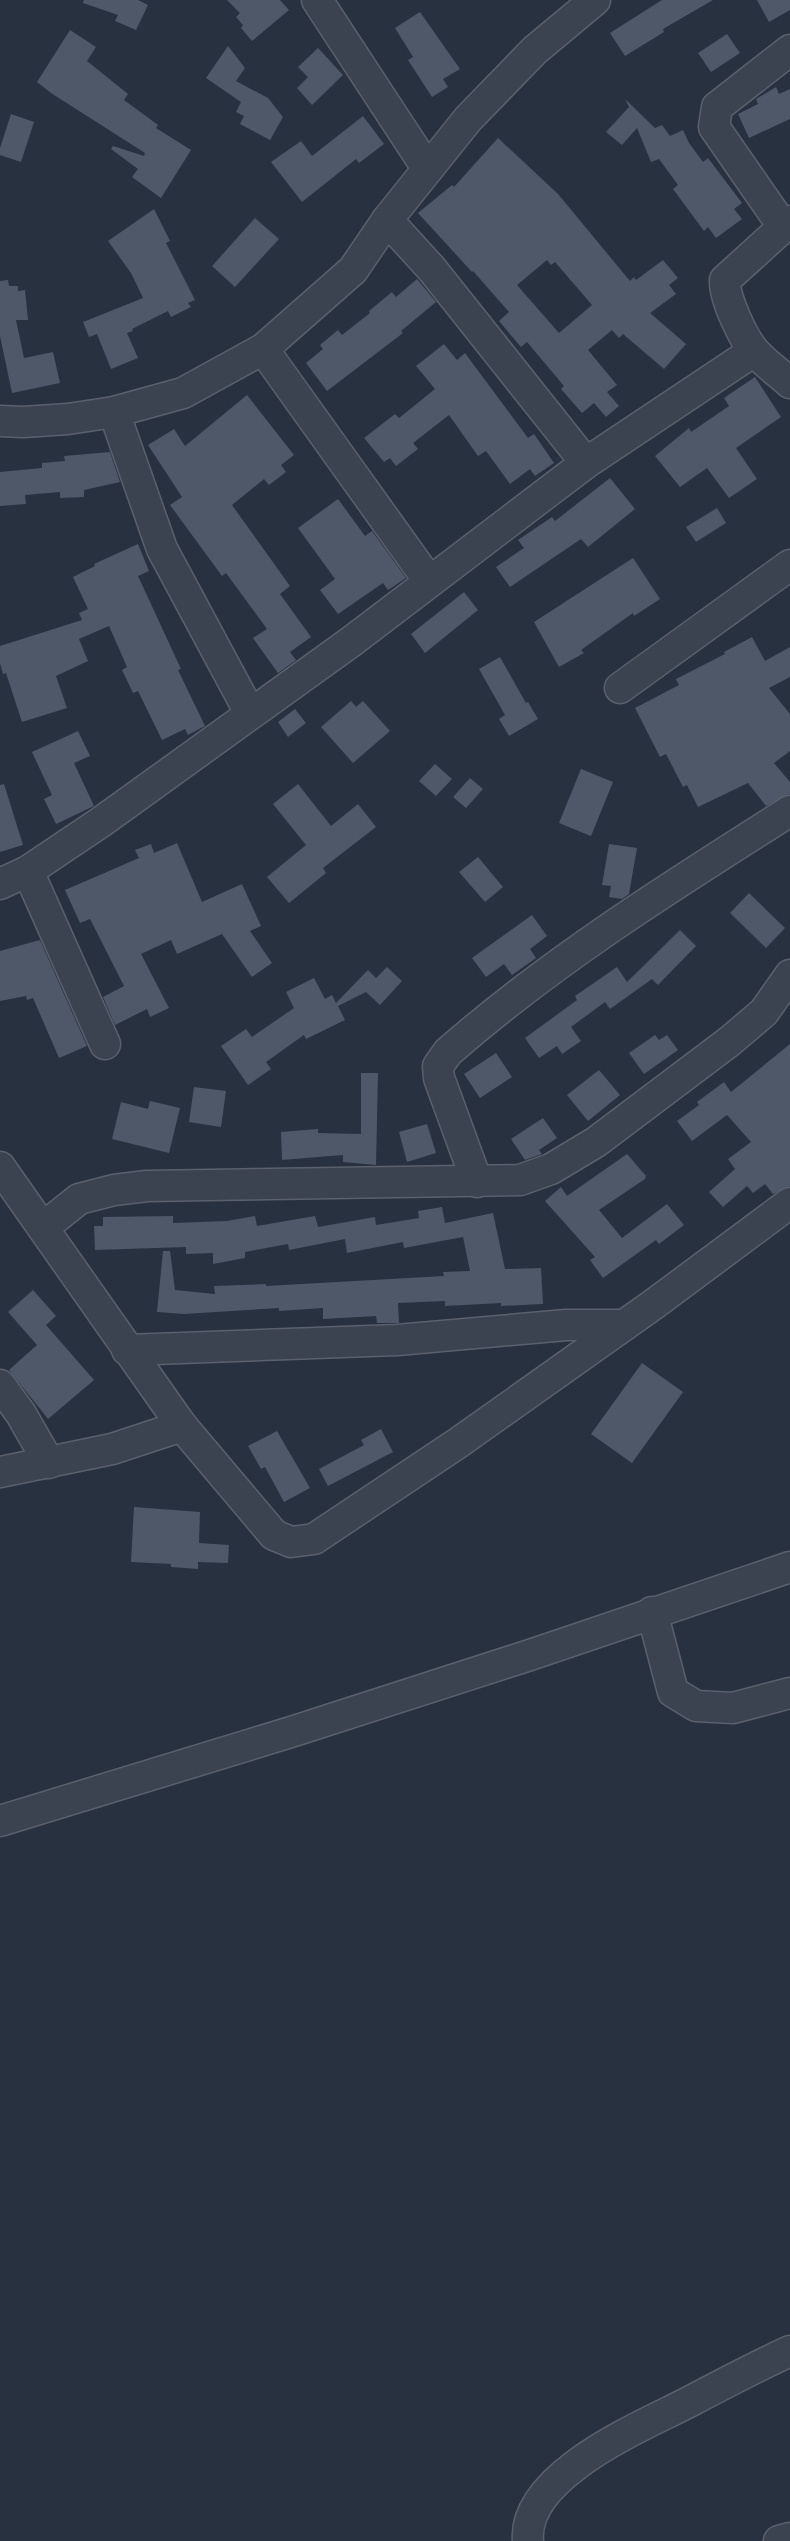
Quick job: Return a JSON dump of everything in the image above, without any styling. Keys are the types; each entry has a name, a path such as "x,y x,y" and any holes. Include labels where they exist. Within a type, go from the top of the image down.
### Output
{"street":[{"path":"317,0 427,168"},
{"path":"0,421 68,419 114,412 183,393 263,349 353,270 387,220 468,119 577,6"},
{"path":"790,50 717,107 714,118 714,127 786,223 725,280 725,291 728,302 754,351 790,383"},
{"path":"387,220 431,268 586,463"},
{"path":"263,349 429,580"},
{"path":"0,884 28,871 101,822 352,641 429,580 586,463 754,351"},
{"path":"114,412 162,549 250,713"},
{"path":"620,688 790,565"},
{"path":"477,1182 439,1078 438,1066 448,1052 566,960 708,863 790,811"},
{"path":"28,871 105,1044"},
{"path":"44,1227 79,1199 114,1190 147,1186 520,1180 551,1169 596,1142 730,1041 764,1012 790,975"},
{"path":"0,1167 182,1426 274,1535 291,1542 314,1539 458,1443 754,1232 790,1203"},
{"path":"128,1350 397,1340 566,1325 624,1325"},
{"path":"0,1385 21,1414 49,1463"},
{"path":"0,1472 112,1449 182,1426"},
{"path":"0,1821 303,1729 790,1567"},
{"path":"652,1612 673,1692 696,1706 733,1708 790,1693"},
{"path":"528,2541 526,2529 538,2504 564,2473 594,2450 790,2351"},
{"path":"779,2541 790,2538"}],"building":[{"path":"84,0 138,0 148,5 136,30 115,21 118,15 83,3"},
{"path":"227,0 280,0 289,10 252,41 241,28 243,25 236,17 240,13"},
{"path":"662,0 713,0 663,29 664,32 625,56 610,33"},
{"path":"757,0 790,0 790,10 769,22"},
{"path":"420,12 460,69 443,79 448,87 432,97 408,60 413,57 395,28"},
{"path":"70,30 96,47 87,61 128,94 124,100 158,125 156,128 191,150 161,198 132,177 138,169 111,149 113,146 144,156 145,153 37,82"},
{"path":"727,34 740,53 711,72 698,53"},
{"path":"228,46 245,68 236,81 268,98 283,117 270,140 240,124 244,116 236,112 241,102 206,78"},
{"path":"318,48 343,75 312,105 297,88 308,77 298,67"},
{"path":"776,87 779,94 790,89 790,119 749,138 738,114 758,104 756,99"},
{"path":"625,99 655,128 662,125 670,136 683,130 689,143 703,162 708,158 742,203 734,209 742,219 716,238 708,227 704,231 673,189 678,185 659,159 651,162 637,128 622,145 606,132 629,107"},
{"path":"11,114 34,122 21,162 0,155 0,148"},
{"path":"363,116 384,144 359,163 356,159 302,202 271,162 301,141 312,156"},
{"path":"498,138 558,194 630,281 634,277 636,280 663,260 678,278 669,285 676,294 650,313 686,344 664,369 623,334 619,338 612,330 588,350 617,385 607,392 619,406 606,417 594,403 582,413 561,389 564,386 527,342 521,347 499,321 509,312 418,213 452,185 454,187","holes":["547,260 551,265 555,262 592,305 559,333 517,285"]},
{"path":"154,209 170,241 166,243 195,300 188,303 191,307 171,317 168,311 127,333 138,358 111,369 97,334 89,337 83,322 143,298 131,273 108,241"},
{"path":"255,218 279,239 235,287 212,266"},
{"path":"417,279 436,302 401,331 403,333 327,391 306,363 323,349 320,345 338,330 342,335 392,292 396,297"},
{"path":"8,280 9,286 18,286 18,291 25,290 28,320 16,320 24,358 53,352 60,383 12,393 0,336 0,281"},
{"path":"444,344 457,360 465,353 528,438 534,434 554,463 535,476 530,469 510,484 486,451 478,456 449,415 413,443 418,449 396,466 390,458 384,462 364,438 395,414 399,418 435,389 416,366"},
{"path":"755,377 781,417 736,448 757,479 729,498 707,468 680,487 655,456 689,428 691,432 729,406 724,398"},
{"path":"247,395 294,455 281,465 286,472 269,485 264,479 232,505 290,586 280,594 311,637 290,652 296,660 278,673 253,638 267,629 226,573 222,576 170,505 182,497 148,445 174,429 185,446"},
{"path":"110,452 120,482 84,490 84,497 60,498 60,492 25,495 26,504 0,506 0,472 42,468 42,463 65,461 64,456"},
{"path":"610,478 635,509 588,547 581,539 510,587 496,567 524,548 518,540 552,517 555,521"},
{"path":"338,499 365,536 372,531 406,578 388,590 383,583 338,614 320,590 335,579 298,528"},
{"path":"717,508 726,523 696,542 686,527"},
{"path":"138,544 149,571 138,576 181,669 178,670 205,726 188,735 185,729 162,740 138,691 133,693 122,670 127,667 109,626 79,639 88,661 56,676 67,708 22,722 6,673 3,674 0,663 0,646 82,620 79,613 88,609 73,577 95,566 94,564"},
{"path":"633,558 660,599 634,616 633,613 581,650 584,653 559,667 534,622"},
{"path":"464,592 478,610 425,653 411,634"},
{"path":"752,637 765,661 790,647 790,677 769,688 790,714 790,751 774,763 790,782 790,794 766,806 748,783 698,807 687,785 683,787 666,754 660,757 635,708 679,685 676,679 725,654 724,652"},
{"path":"500,657 526,703 528,702 538,719 509,736 499,719 505,715 479,669"},
{"path":"351,701 356,707 363,701 390,731 353,763 321,727"},
{"path":"295,709 306,723 288,737 278,722"},
{"path":"78,731 90,756 74,763 94,806 56,824 44,799 52,795 32,752"},
{"path":"435,764 452,779 436,796 419,781"},
{"path":"581,769 613,782 591,836 559,823"},
{"path":"470,778 483,789 466,808 453,797"},
{"path":"4,784 23,845 0,852 0,785"},
{"path":"298,784 331,826 358,804 376,827 323,868 326,873 289,903 267,877 306,845 273,804"},
{"path":"177,843 202,902 242,884 261,926 250,931 272,963 252,977 222,934 177,954 171,940 141,954 169,1008 150,1017 147,1009 115,1025 103,997 124,986 90,919 80,923 65,890 139,858 135,850 151,844 154,853"},
{"path":"609,844 637,848 629,894 622,899 609,897 611,886 602,885"},
{"path":"478,857 503,887 485,902 459,872"},
{"path":"749,893 785,928 766,948 730,913"},
{"path":"532,915 547,936 530,949 536,958 512,975 504,964 486,977 472,958"},
{"path":"680,930 696,946 658,985 652,979 610,1009 605,1002 571,1027 581,1041 562,1054 557,1046 539,1058 525,1038 577,1000 575,996 617,967 627,982"},
{"path":"40,940 87,1046 59,1058 33,998 27,1000 26,996 0,1001 0,951"},
{"path":"387,967 402,981 380,1005 366,992 338,1006 345,1020 306,1039 304,1035 266,1062 271,1069 248,1085 221,1046 246,1029 252,1037 294,1008 286,992 314,978 325,999 332,995 336,1003 368,970 376,978"},
{"path":"655,1035 659,1040 667,1035 678,1050 644,1074 629,1053"},
{"path":"790,1044 790,1186 773,1194 765,1184 753,1193 747,1186 723,1207 709,1192 735,1169 728,1159 751,1142 727,1115 692,1141 677,1121 699,1105 697,1102 724,1082 731,1092"},
{"path":"496,1053 512,1077 480,1098 464,1074"},
{"path":"599,1070 620,1095 588,1121 567,1095"},
{"path":"361,1073 378,1073 376,1165 343,1162 343,1155 282,1160 281,1132 318,1129 318,1133 361,1134"},
{"path":"194,1087 226,1091 221,1127 189,1122"},
{"path":"150,1101 180,1108 169,1153 112,1139 121,1102 148,1109"},
{"path":"543,1118 557,1138 539,1150 542,1154 525,1160 511,1139"},
{"path":"427,1124 436,1153 407,1162 399,1132"},
{"path":"627,1154 646,1176 645,1179 599,1210 622,1238 667,1204 684,1225 659,1244 656,1240 603,1278 590,1260 595,1257 545,1201 561,1187 567,1196"},
{"path":"442,1207 445,1223 493,1213 505,1269 541,1268 543,1304 501,1306 501,1303 445,1306 445,1301 398,1303 399,1323 377,1323 376,1316 323,1319 323,1308 279,1311 279,1308 184,1314 157,1312 163,1251 170,1251 175,1290 215,1294 214,1286 266,1284 266,1286 444,1276 443,1272 470,1271 463,1237 404,1248 403,1242 347,1253 345,1239 289,1250 288,1244 245,1252 245,1258 213,1264 213,1253 186,1254 186,1247 95,1250 94,1226 103,1226 103,1217 173,1216 173,1223 227,1221 255,1216 257,1226 315,1216 318,1227 375,1217 376,1225 419,1218 418,1211"},
{"path":"33,1290 56,1316 46,1325 94,1380 48,1419 9,1370 37,1345 8,1312"},
{"path":"642,1363 683,1392 632,1463 591,1434"},
{"path":"381,1429 393,1452 328,1486 319,1469 364,1445 361,1440"},
{"path":"277,1431 310,1488 284,1502 265,1467 261,1469 248,1446"},
{"path":"134,1507 200,1512 199,1543 229,1545 228,1563 198,1562 198,1569 171,1567 171,1564 131,1562"}]}
